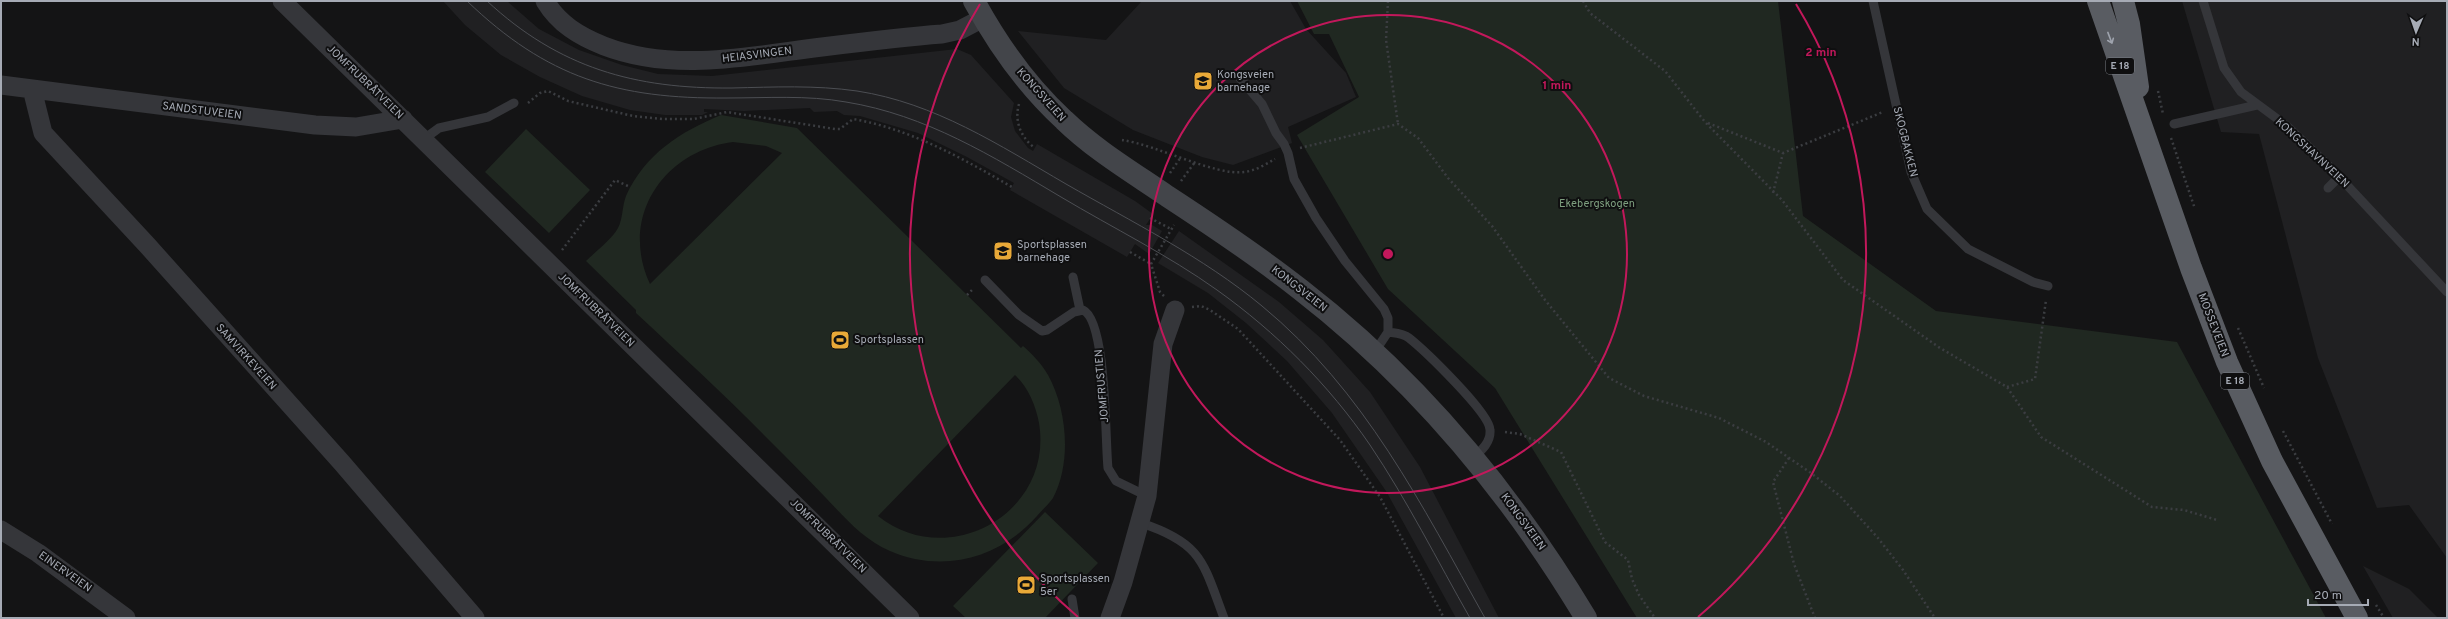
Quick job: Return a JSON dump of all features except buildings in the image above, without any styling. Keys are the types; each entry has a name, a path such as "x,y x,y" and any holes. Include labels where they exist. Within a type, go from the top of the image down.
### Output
{"highway":[{"name":"MOSSEVEIEN","path":"2098,1 2191,268 2235,381 2272,461 2357,618"},
{"name":"MOSSEVEIEN","path":"2123,1 2129,24 2144,130"}],"main road":[{"name":"KONGSVEIEN","path":"979,10 1002,48 1030,84 1063,120 1100,151 1270,267 1325,310 1374,353 1414,392 1473,458 1526,525 1586,618"}],"street":[{"name":"JOMFRUBRÅTVEIEN","path":"282,1 424,139 550,266 910,618"},
{"name":"HEIASVINGEN","path":"545,1 557,18 583,37 619,52 671,61 714,60 942,34 960,30 979,10"},
{"name":"SANDSTUVEIEN","path":"1,85 315,126 356,127 403,119"},
{"name":"SAMVIRKEVEIEN","path":"32,89 43,133 342,463 475,618"},
{"path":"1110,618 1147,496 1163,344 1175,310"},
{"name":"EINERVEIEN","path":"1,530 44,557 126,618"}],"lane":[{"name":"SKOGBAKKEN","path":"1873,1 1911,172 1927,209 1968,249 2033,282 2048,286"},
{"name":"KONGSHAVNVEIEN","path":"2203,1 2224,68 2241,92 2287,126 2339,177 2447,292"},
{"path":"1238,76 1262,104 1288,153 1294,179 1302,194 1345,261 1384,309 1388,318 1388,332 1374,353"},
{"path":"424,139 438,128 488,117 514,103"},
{"path":"2171,127 2257,105"},
{"path":"2328,188 2339,177"},
{"path":"985,280 1019,314 1042,331 1080,310 1073,277"},
{"name":"JOMFRUSTIEN","path":"1080,310 1086,311 1091,318 1099,348 1102,368 1108,468 1116,481 1147,496"},
{"path":"1388,332 1405,335 1468,396 1486,418 1490,430 1487,445 1473,458"},
{"path":"1140,523 1170,533 1194,551 1210,580 1224,618"},
{"path":"1072,599 1075,618"}],"path":[{"path":"1388,1 1386,40 1398,124 1418,138 1448,178 1492,226 1550,306 1609,378 1644,396 1719,418 1766,442 1789,458 1840,496 1874,533 1903,570 1935,618"},
{"path":"1583,1 1590,13 1665,71 1705,122 1773,193 1782,200 1843,280 1940,348 2007,387 2041,437 2152,507 2184,510 2217,520"},
{"path":"1030,84 1020,102 1018,122 1024,138 1035,148"},
{"path":"2158,87 2164,117"},
{"path":"514,103 528,104 540,93 548,91 568,101 633,116 662,119 694,119 727,112 840,129 853,119 872,123 925,141 979,168 1012,187"},
{"path":"1705,122 1783,153 1853,123 1897,108"},
{"path":"1116,139 1139,142 1221,170 1245,172 1312,144 1363,134 1398,124"},
{"path":"2171,127 2196,212"},
{"path":"1773,193 1783,153"},
{"path":"1168,175 1181,157"},
{"path":"1180,183 1195,162"},
{"path":"550,266 615,180 630,187"},
{"path":"1150,218 1171,229"},
{"path":"1151,264 1175,222"},
{"path":"1130,252 1151,264 1160,292 1175,310 1201,306 1228,321 1248,338 1323,419 1354,458 1380,497 1444,618"},
{"path":"2007,387 2035,379 2048,286"},
{"path":"2236,322 2265,391"},
{"path":"2281,426 2334,528"},
{"path":"1490,430 1520,434 1561,452 1605,542 1628,560 1632,579 1639,594 1656,618"},
{"path":"1789,458 1773,482 1794,564 1815,618"},
{"path":"2373,601 2384,618"}],"shaded area":[{"path":"443,1 507,1 539,29 579,50 622,65 658,74 712,76 957,49 971,55 1014,103 1011,117 1015,131 1028,148 1033,151 1037,144 1135,201 1153,214 1146,225 1152,225 1162,231 1149,254 1135,244 1127,257 1010,190 1014,183 967,157 918,133 860,116 844,115 837,111 814,112 810,108 744,111 704,109 704,112 708,112 702,115 665,115 630,110 582,96 540,77 501,55 465,25"},
{"name":"Kongsveien barnehage","path":"1142,1 1290,1 1306,29 1346,73 1356,97 1288,127 1292,143 1233,165 1202,157 1133,130 1064,88 1018,31 1106,40"},
{"path":"2182,1 2447,1 2447,558 2409,505 2377,508 2318,358 2259,134 2221,132"},
{"path":"1179,231 1279,302 1323,340 1370,392 1420,467 1499,618 1456,618 1386,491 1332,413 1287,361 1246,323 1208,293 1158,263"},
{"path":"2363,566 2409,589 2438,618 2393,618"}],"green space":[{"name":"Ekebergskogen","path":"1297,1 1778,1 1803,216 1936,311 2177,342 2326,618 1637,618 1495,388 1388,289 1297,135 1359,97 1329,34 1314,34"},
{"name":"Sportsplassen","path":"721,115 797,128 1021,348 1023,346 1043,367 1054,389 1063,419 1065,452 1063,468 1059,484 1053,498 1022,531 988,552 970,558 950,561 930,561 910,558 890,551 872,541 848,521 753,424 636,313 636,310 586,261 616,232 621,221 626,196 643,168 665,146","holes":["733,142 766,146 782,153 650,284 642,259 640,235 644,212 654,192 668,173 686,159 708,148","1015,375 1028,391 1036,410 1039,423 1039,455 1030,483 1013,507 990,524 964,535 935,538 906,532 878,516"]},
{"path":"526,129 590,190 549,233 485,172"},
{"name":"Sportsplassen 5er","path":"1045,512 1098,563 1045,618 966,618 953,606"}],"tram line":[{"path":"467,1 497,27 526,49 556,66 586,79 618,88 652,94 688,97 817,98 875,108 931,127 984,152 1179,265 1239,306 1281,342 1337,401 1370,445 1397,487 1470,618"},
{"path":"487,1 514,24 542,43 571,58 600,70 631,79 697,87 794,87 841,89 886,97 913,105 966,127 1167,241 1216,272 1262,306 1299,339 1331,375 1361,412 1388,451 1438,533 1485,618"}],"place":[{"name":"Kongsveien barnehage","path":"1203,81"},
{"name":"Sportsplassen barnehage","path":"1003,251"},
{"name":"Sportsplassen","path":"840,340"},
{"name":"Sportsplassen 5er","path":"1026,585"}]}
